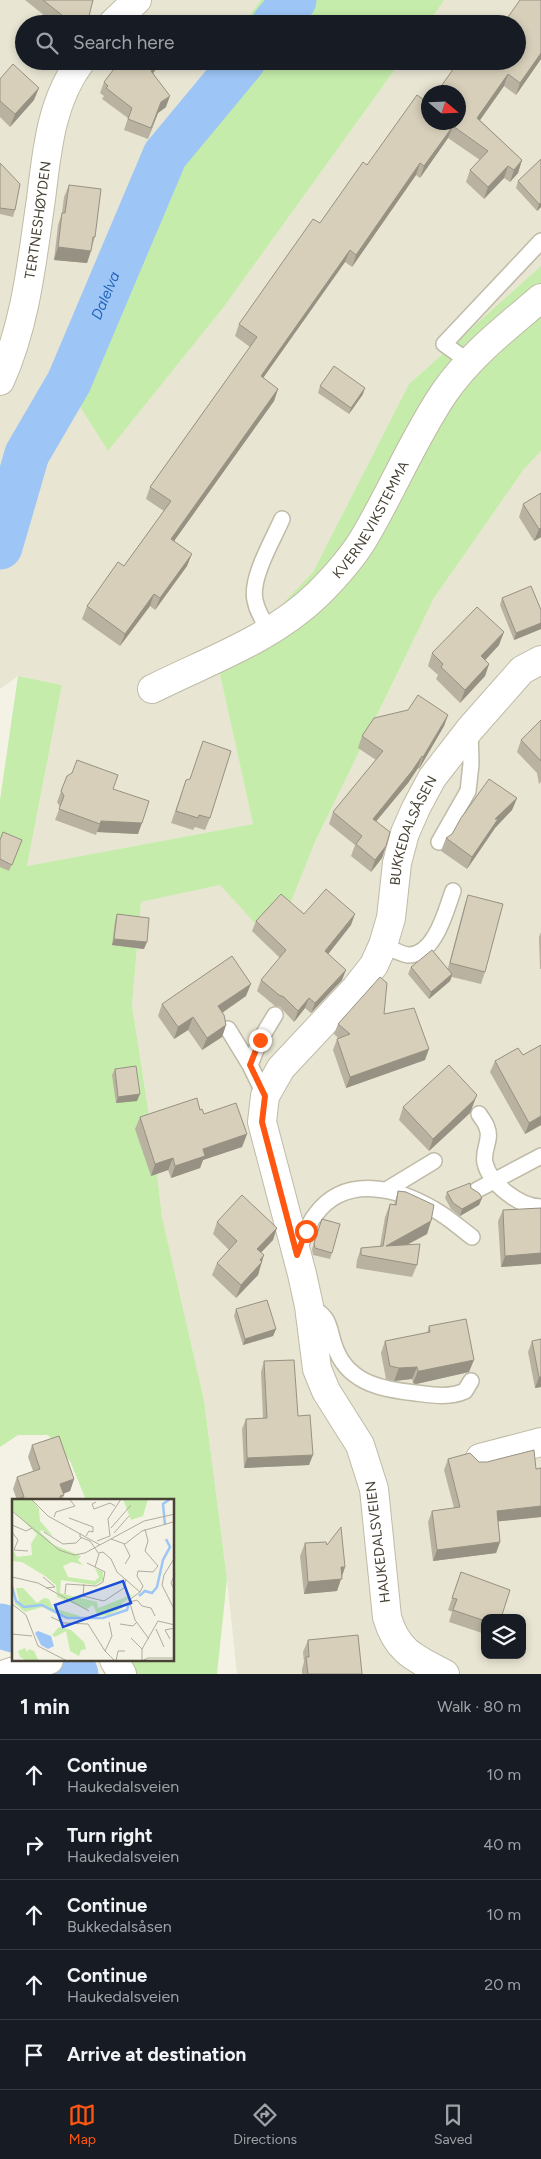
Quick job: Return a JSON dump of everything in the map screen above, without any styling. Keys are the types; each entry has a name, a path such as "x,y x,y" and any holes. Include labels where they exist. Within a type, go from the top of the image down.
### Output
{"street":[{"path":"121,15 137,0"},
{"name":"TERTNESHØYDEN","path":"0,381 10,359 27,296 49,134 57,106 75,70"},
{"name":"KVERNEVIKSTEMMA","path":"152,689 270,631 317,594 363,539 424,426 445,392 468,362 541,298"},
{"name":"BUKKEDALSÅSEN","path":"263,1109 281,1068 356,988 374,965 383,945 390,918 397,863 409,824 432,778 470,729 522,670 541,660"},
{"name":"HAUKEDALSVEIEN","path":"263,1109 309,1306 312,1342 317,1369 326,1391 360,1444 374,1489 387,1617 392,1634 401,1646 415,1658 445,1674"},
{"path":"480,1458 541,1442"},
{"path":"115,1662 122,1674"},
{"path":"4,1674 40,1667"}],"lane":[{"path":"468,362 444,344 541,241"},
{"path":"270,631 257,607 254,588 282,520"},
{"name":"BUKKEDALSÅSEN","path":"439,842 468,791 471,764 470,729"},
{"path":"383,945 406,955 420,953 430,945 453,891"},
{"path":"250,1065 260,1040 275,1015"},
{"name":"HAUKEDALSVEIEN","path":"228,1029 250,1065 263,1109"},
{"path":"480,1114 488,1129 484,1156 485,1164 495,1180 511,1195 528,1205 541,1208"},
{"path":"477,1190 541,1156"},
{"path":"388,1189 434,1161"},
{"path":"297,1255 316,1214 331,1199 347,1191 369,1187 388,1189 435,1210 472,1237"},
{"path":"309,1306 323,1314 328,1320 337,1352 352,1373 366,1382 384,1389 449,1396 465,1391 471,1381"}],"shaded area":[{"path":"0,0 261,0 250,15 15,15 15,70 207,70 178,108 108,244 60,375 108,451 223,308 395,70 526,70 526,15 434,15 444,0 541,0 541,266 409,384 313,572 219,670 253,824 27,866 62,685 18,676 0,689"},
{"path":"541,451 541,1674 237,1674 204,1400 162,1217 154,1148 132,1005 141,902 220,885 274,943 315,842 434,598 524,469"}],"green space":[{"path":"261,0 444,0 434,15 250,15"},
{"path":"207,70 395,70 223,308 108,451 60,375 108,244 178,108"},
{"path":"541,266 541,451 524,469 434,598 315,842 274,944 220,885 141,902 132,1005 154,1148 162,1217 204,1400 227,1579 217,1674 135,1674 132,1662 175,1662 175,1499 86,1499 70,1461 48,1435 18,1435 0,1447 0,800 18,676 62,685 27,866 253,824 219,670 313,572 409,384"}],"building":[{"path":"43,0 93,0 89,15 62,15"},
{"path":"520,0 541,0 541,53 520,83 508,74 477,118 522,160 514,170 508,166 488,187 470,170 488,151 459,130 466,130 466,85 442,85 453,70 526,70 526,15 509,15"},
{"path":"13,64 15,70 20,70 39,88 15,114 0,101 0,79"},
{"path":"113,70 152,70 170,96 161,102 151,128 128,119 132,108 106,88 108,86 104,82"},
{"path":"417,95 421,98 421,130 450,130 424,166 420,163 356,255 350,250 261,376 278,389 171,539 192,554 160,598 154,594 125,634 87,606 118,562 124,566 171,501 150,487 257,337 239,324 313,219 320,223 363,162 367,165"},
{"path":"541,159 541,203 539,204 518,181"},
{"path":"0,163 20,184 15,210 0,208"},
{"path":"69,185 101,189 95,237 93,237 91,251 58,247 62,213 65,213"},
{"path":"334,366 365,388 351,408 320,386"},
{"path":"541,493 541,528 539,529 523,504"},
{"path":"531,586 541,610 541,623 516,633 502,598"},
{"path":"477,607 504,632 481,656 489,664 465,690 441,667 443,664 432,653"},
{"path":"418,695 448,715 423,757 373,819 390,832 386,846 375,860 356,844 362,836 333,812 383,751 362,736 374,718 408,710"},
{"path":"541,720 541,761 521,740"},
{"path":"203,741 231,751 210,818 199,815 198,818 176,811 186,780 190,779"},
{"path":"77,760 118,775 113,789 149,801 142,823 101,821 100,824 59,809 64,796 61,791 67,776 72,773"},
{"path":"489,779 517,798 495,819 498,819 472,857 446,838 452,834"},
{"path":"3,832 22,840 12,865 0,859 0,840"},
{"path":"326,889 355,914 325,951 346,970 315,1003 309,998 298,1011 284,997 261,980 286,950 256,921 281,894 304,914"},
{"path":"468,895 503,904 485,972 450,963"},
{"path":"117,914 149,918 147,942 114,939"},
{"path":"432,950 452,974 431,992 411,967"},
{"path":"232,956 251,984 218,1006 224,1015 226,1025 207,1038 193,1017 178,1027 162,1004"},
{"path":"380,977 387,983 384,1014 414,1008 429,1049 350,1077 337,1039 350,1034 338,1024"},
{"path":"541,1045 541,1116 529,1123 495,1061 518,1048 523,1055"},
{"path":"449,1065 477,1095 433,1139 403,1107"},
{"path":"136,1066 140,1094 118,1097 115,1069"},
{"path":"197,1098 200,1110 202,1109 204,1114 236,1103 247,1134 203,1149 205,1156 175,1166 173,1158 155,1164 140,1117"},
{"path":"470,1183 471,1188 479,1193 482,1198 462,1209 453,1203 447,1192"},
{"path":"398,1191 406,1192 434,1205 431,1221 386,1246 420,1244 417,1265 361,1255 361,1248 383,1246 390,1204 396,1205"},
{"path":"242,1195 277,1228 257,1249 264,1255 260,1260 262,1262 241,1285 217,1263 237,1241 217,1222"},
{"path":"541,1208 541,1253 505,1256 503,1210"},
{"path":"322,1219 340,1224 332,1253 315,1248 314,1243"},
{"path":"267,1300 276,1329 245,1339 236,1309"},
{"path":"466,1319 474,1360 420,1371 418,1371 417,1367 399,1368 390,1366 385,1341 430,1332 429,1326"},
{"path":"541,1339 541,1377 539,1377 532,1341"},
{"path":"294,1360 298,1416 310,1415 313,1455 247,1458 246,1419 267,1418 264,1361"},
{"path":"59,1436 74,1479 60,1484 64,1495 60,1496 61,1499 20,1499 24,1497 17,1477 40,1469 32,1445"},
{"path":"534,1450 536,1469 541,1468 541,1506 497,1511 500,1542 437,1550 432,1511 460,1507 448,1459 470,1453 479,1462 487,1462"},
{"path":"341,1527 345,1567 341,1567 342,1579 308,1582 305,1543 326,1542 327,1545"},
{"path":"461,1572 510,1590 502,1614 481,1614 481,1620 453,1610 457,1599 452,1598"},
{"path":"358,1635 362,1674 308,1674 306,1657 309,1657 308,1640"}],"waterway":[{"name":"Dalelva","path":"282,15 294,0"},
{"name":"Dalelva","path":"0,547 27,454 69,382 165,155 236,70"},
{"name":"Dalelva","path":"0,1626 12,1629"},
{"name":"Dalelva","path":"71,1662 76,1674"}],"route":[{"path":"260,1040 250,1065 265,1096 262,1122 297,1255 306,1231"}]}
